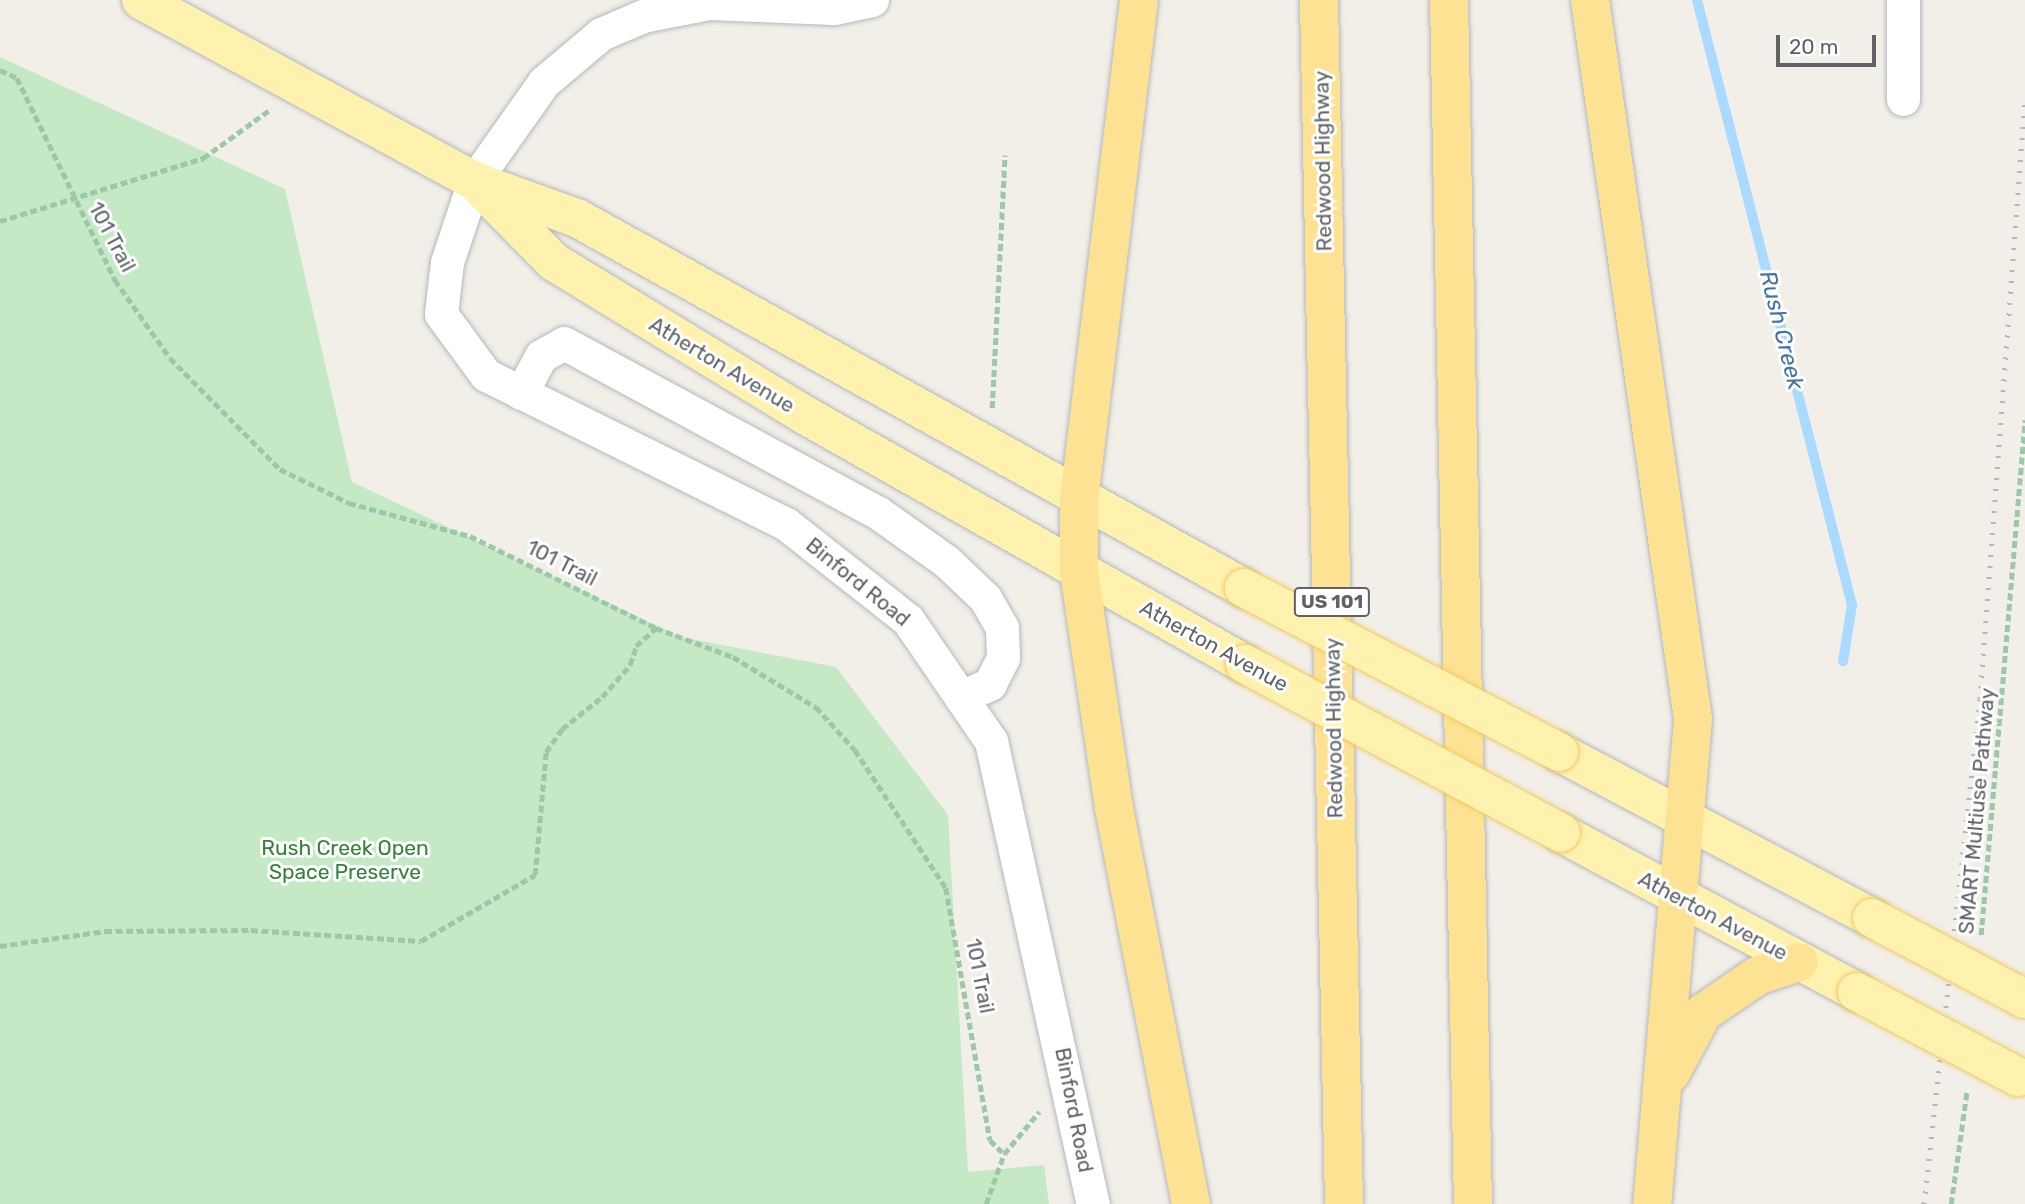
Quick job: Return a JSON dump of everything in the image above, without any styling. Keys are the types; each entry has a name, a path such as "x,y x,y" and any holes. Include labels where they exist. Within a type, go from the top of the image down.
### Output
{"highway":[{"path":"1139,0 1079,500 1079,571 1114,807 1191,1204"},
{"name":"Redwood Highway","path":"1320,0 1344,1204"},
{"path":"1448,0 1473,1204"},
{"path":"1590,0 1693,719 1688,823 1678,898 1652,1204"},
{"path":"1662,1094 1703,1013 1756,976 1799,962"}],"main road":[{"name":"Atherton Avenue","path":"141,0 474,181 576,218 1079,500 2025,999"},
{"name":"Atherton Avenue","path":"474,181 554,262 803,414 1245,664 1678,898 2022,1079"}],"street":[{"name":"Binford Road","path":"872,0 833,8 709,3 643,16 601,34 544,82 474,181 447,262 441,314 485,375 786,524 908,620 992,741 1068,1078 1093,1204"},
{"path":"1903,0 1903,99"},
{"path":"521,393 541,356 564,343 877,512 946,561 985,598 1002,628 1003,658 990,684 961,697"}],"path":[{"name":"101 Trail","path":"0,70 17,78 115,280 170,358 280,469 349,503 470,536 656,628 733,657 816,707 855,750 946,888 990,1140 1004,1154"},
{"path":"0,220 75,201 203,158 299,85"},
{"path":"992,408 1005,155"},
{"name":"SMART Multiuse Pathway","path":"1980,946 2025,420"},
{"path":"0,946 106,931 251,930 421,941 536,875 546,752 562,729 602,697 630,665 636,646 656,628"},
{"path":"986,1204 1004,1154 1068,1078"},
{"path":"1951,1204 1968,1083"}],"green space":[{"name":"Rush Creek Open Space Preserve","path":"0,57 285,189 352,482 681,637 836,667 948,815 968,1172 1044,1165 1049,1204 0,1204"}],"waterway":[{"name":"Rush Creek","path":"1697,0 1852,605 1843,661"}],"railway":[{"path":"1924,1204 1980,699 2025,99"}]}
